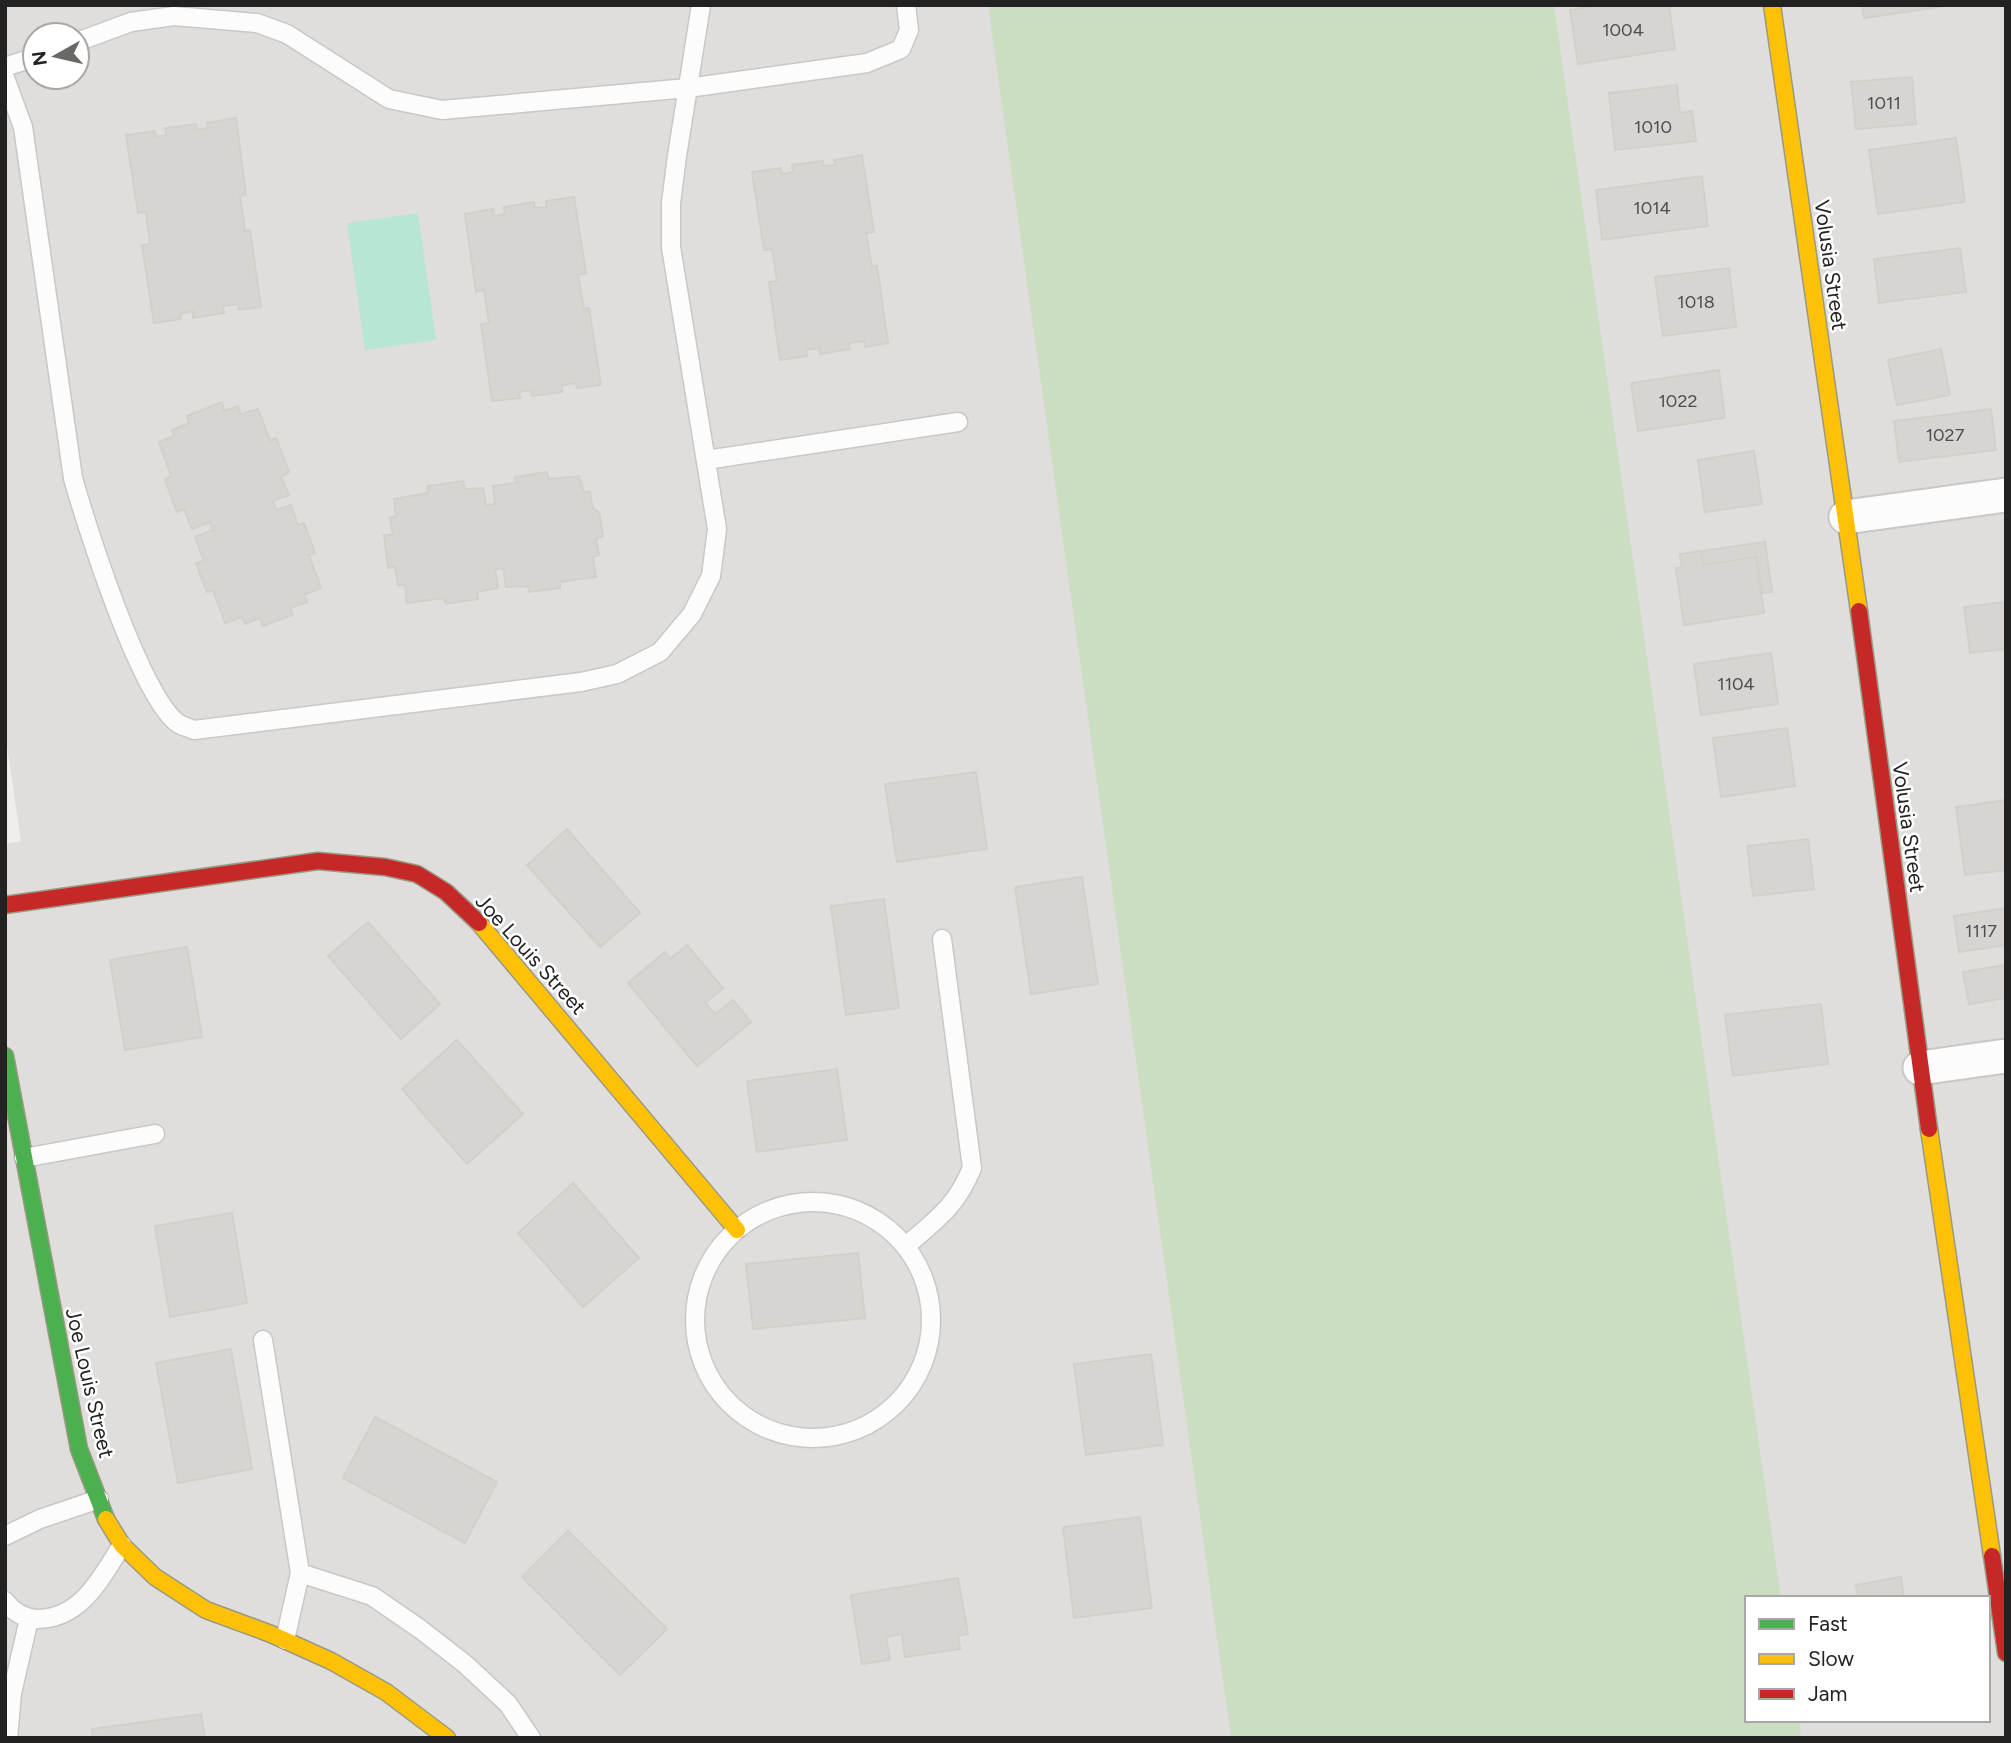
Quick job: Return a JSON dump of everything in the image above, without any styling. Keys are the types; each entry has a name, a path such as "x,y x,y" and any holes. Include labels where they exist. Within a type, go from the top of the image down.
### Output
{"street":[{"name":"Volusia Street","path":"1772,5 1846,517 1920,1068 2006,1653"},
{"path":"1846,517 2006,495"},
{"name":"Joe Louis Street","path":"5,905 318,861 385,867 417,873 446,892 485,928 737,1230"},
{"name":"Joe Louis Street","path":"5,1056 79,1449 106,1519 122,1545 155,1577 206,1610 331,1661 386,1692 447,1738"},
{"path":"1920,1068 2006,1056"}],"lane":[{"path":"5,78 23,127 73,478 83,516 133,651 157,697 178,723 194,730 581,682 617,674 660,652 692,614 711,576 717,529 671,247 671,203 701,5"},
{"path":"91,36 131,22 174,16 257,23 287,34 389,99 442,110 688,88 867,63 901,49 909,30 906,5"},
{"path":"706,460 958,422"},
{"path":"905,1246 952,1207 972,1168 942,939"},
{"path":"24,1158 155,1134"},
{"path":"793,1202 837,1203 875,1218 905,1246 925,1282 932,1323 928,1350 910,1388 881,1417 844,1435 800,1438 760,1426 727,1402 704,1367 694,1319 702,1278 723,1242 754,1216 793,1202"},
{"path":"263,1340 300,1573 285,1640"},
{"path":"5,1536 40,1518 99,1499"},
{"path":"5,1601 12,1610 29,1619 49,1619 72,1610 95,1588 122,1545"},
{"path":"300,1573 372,1596 420,1629 465,1664 508,1704 531,1738"},
{"path":"8,1738 12,1693 29,1619"}],"shaded area":[{"path":"5,5 992,5 1232,1738 5,1738 5,844 21,841 5,733"},
{"path":"1539,5 2006,5 2006,1738 1770,1738 1767,1722 1990,1722 1990,1596 1751,1596"}],"green space":[{"path":"988,5 1554,5 1781,1596 1745,1596 1745,1722 1799,1722 1801,1738 1231,1738"},
{"path":"418,213 436,340 365,350 347,223"}],"building":[{"path":"1603,5 1669,5 1675,49 1578,64 1570,10"},
{"path":"1862,5 1939,5 1939,7 1864,18"},
{"path":"1912,77 1916,124 1856,129 1851,82"},
{"path":"1677,85 1680,113 1692,111 1696,141 1615,150 1609,93"},
{"path":"236,118 246,195 240,196 245,231 250,230 261,307 239,310 238,304 223,306 224,313 193,318 193,311 180,314 181,319 154,323 142,245 150,244 146,212 138,213 126,135 155,131 156,137 166,135 165,128 196,124 197,130 208,128 207,123"},
{"path":"1956,138 1965,202 1878,214 1869,150"},
{"path":"862,155 874,232 866,233 872,267 877,266 888,343 865,347 864,341 849,343 850,349 820,354 819,348 806,350 807,356 780,360 769,282 777,281 772,249 764,250 752,172 781,168 782,174 793,172 792,165 823,161 823,166 835,165 834,160"},
{"path":"1702,176 1708,226 1602,240 1596,190"},
{"path":"574,197 586,273 578,275 584,309 589,308 601,385 577,388 576,383 562,385 562,392 532,396 531,390 519,392 520,398 492,401 481,324 489,323 484,290 476,292 465,214 493,209 494,216 505,214 504,207 534,202 535,208 547,207 546,201"},
{"path":"1960,248 1966,292 1879,303 1874,259"},
{"path":"1729,268 1736,327 1663,336 1655,277"},
{"path":"1941,349 1950,395 1897,405 1888,360"},
{"path":"1719,370 1725,418 1638,431 1631,383"},
{"path":"222,402 224,411 238,406 241,414 258,409 270,441 276,438 289,472 281,477 289,495 273,501 276,510 291,505 298,525 304,523 315,553 309,555 321,588 304,595 307,602 290,608 293,615 263,626 260,618 245,624 242,617 225,623 213,590 207,592 196,563 204,561 195,537 213,530 210,522 192,529 184,509 177,512 165,480 171,476 159,442 174,436 172,430 189,423 187,416"},
{"path":"1991,409 1996,450 1899,462 1894,421"},
{"path":"1754,451 1762,504 1705,512 1698,460"},
{"path":"547,472 548,479 579,476 584,492 590,492 593,509 599,512 603,536 596,539 599,555 593,557 596,577 560,582 560,588 529,592 528,586 506,587 503,568 495,569 498,588 477,592 478,599 446,604 443,598 407,603 405,585 398,585 395,567 388,568 384,535 393,535 390,518 396,516 394,499 428,493 427,486 463,481 465,489 483,488 486,505 495,504 493,486 516,483 515,477"},
{"path":"1765,542 1772,592 1762,593 1756,557 1703,565 1701,551"},
{"path":"1701,551 1703,565 1756,557 1764,613 1684,625 1676,568 1682,568 1680,554"},
{"path":"2006,602 2006,649 1970,653 1964,607"},
{"path":"1771,653 1778,704 1701,715 1694,664"},
{"path":"1787,728 1795,786 1721,797 1713,738"},
{"path":"976,772 987,849 897,862 885,784"},
{"path":"2006,800 2006,870 1965,875 1956,807"},
{"path":"567,829 640,913 600,947 527,865"},
{"path":"1808,839 1814,889 1753,896 1747,846"},
{"path":"1082,877 1098,984 1031,994 1015,887"},
{"path":"884,899 899,1008 846,1015 831,906"},
{"path":"2006,908 2006,945 1959,952 1954,916"},
{"path":"368,922 440,1004 401,1039 328,956"},
{"path":"687,945 723,988 705,1003 715,1014 733,1000 751,1022 697,1066 628,983 665,952 670,959"},
{"path":"187,947 202,1037 125,1050 110,960"},
{"path":"2006,965 2006,998 1969,1004 1963,972"},
{"path":"1821,1004 1828,1064 1733,1076 1725,1015"},
{"path":"457,1040 523,1114 467,1164 402,1089"},
{"path":"837,1069 847,1140 757,1152 747,1081"},
{"path":"573,1183 639,1258 583,1307 518,1233"},
{"path":"232,1213 247,1303 170,1317 155,1226"},
{"path":"858,1253 865,1318 753,1329 746,1264"},
{"path":"231,1349 252,1469 178,1483 156,1363"},
{"path":"1151,1354 1163,1445 1086,1455 1074,1364"},
{"path":"375,1417 497,1482 465,1543 343,1478"},
{"path":"1140,1517 1152,1608 1074,1618 1063,1527"},
{"path":"568,1531 667,1629 620,1675 522,1577"},
{"path":"1901,1577 1904,1596 1858,1596 1856,1585"},
{"path":"958,1578 968,1634 958,1636 960,1649 905,1657 902,1634 886,1637 890,1660 862,1664 851,1595"},
{"path":"201,1714 205,1738 93,1738 92,1729"}],"traffic: fast":[{"path":"5,1056 79,1449 106,1519"}],"traffic: slow":[{"path":"1772,5 1859,611"},
{"path":"479,923 737,1230"},
{"path":"1929,1129 1992,1556"},
{"path":"106,1519 122,1545 155,1577 206,1610 271,1634 331,1661 386,1692 447,1738"}],"traffic: jam":[{"path":"1859,611 1929,1129"},
{"path":"5,905 318,861 385,867 417,874 446,892 479,923"},
{"path":"1992,1556 2006,1653"}]}
